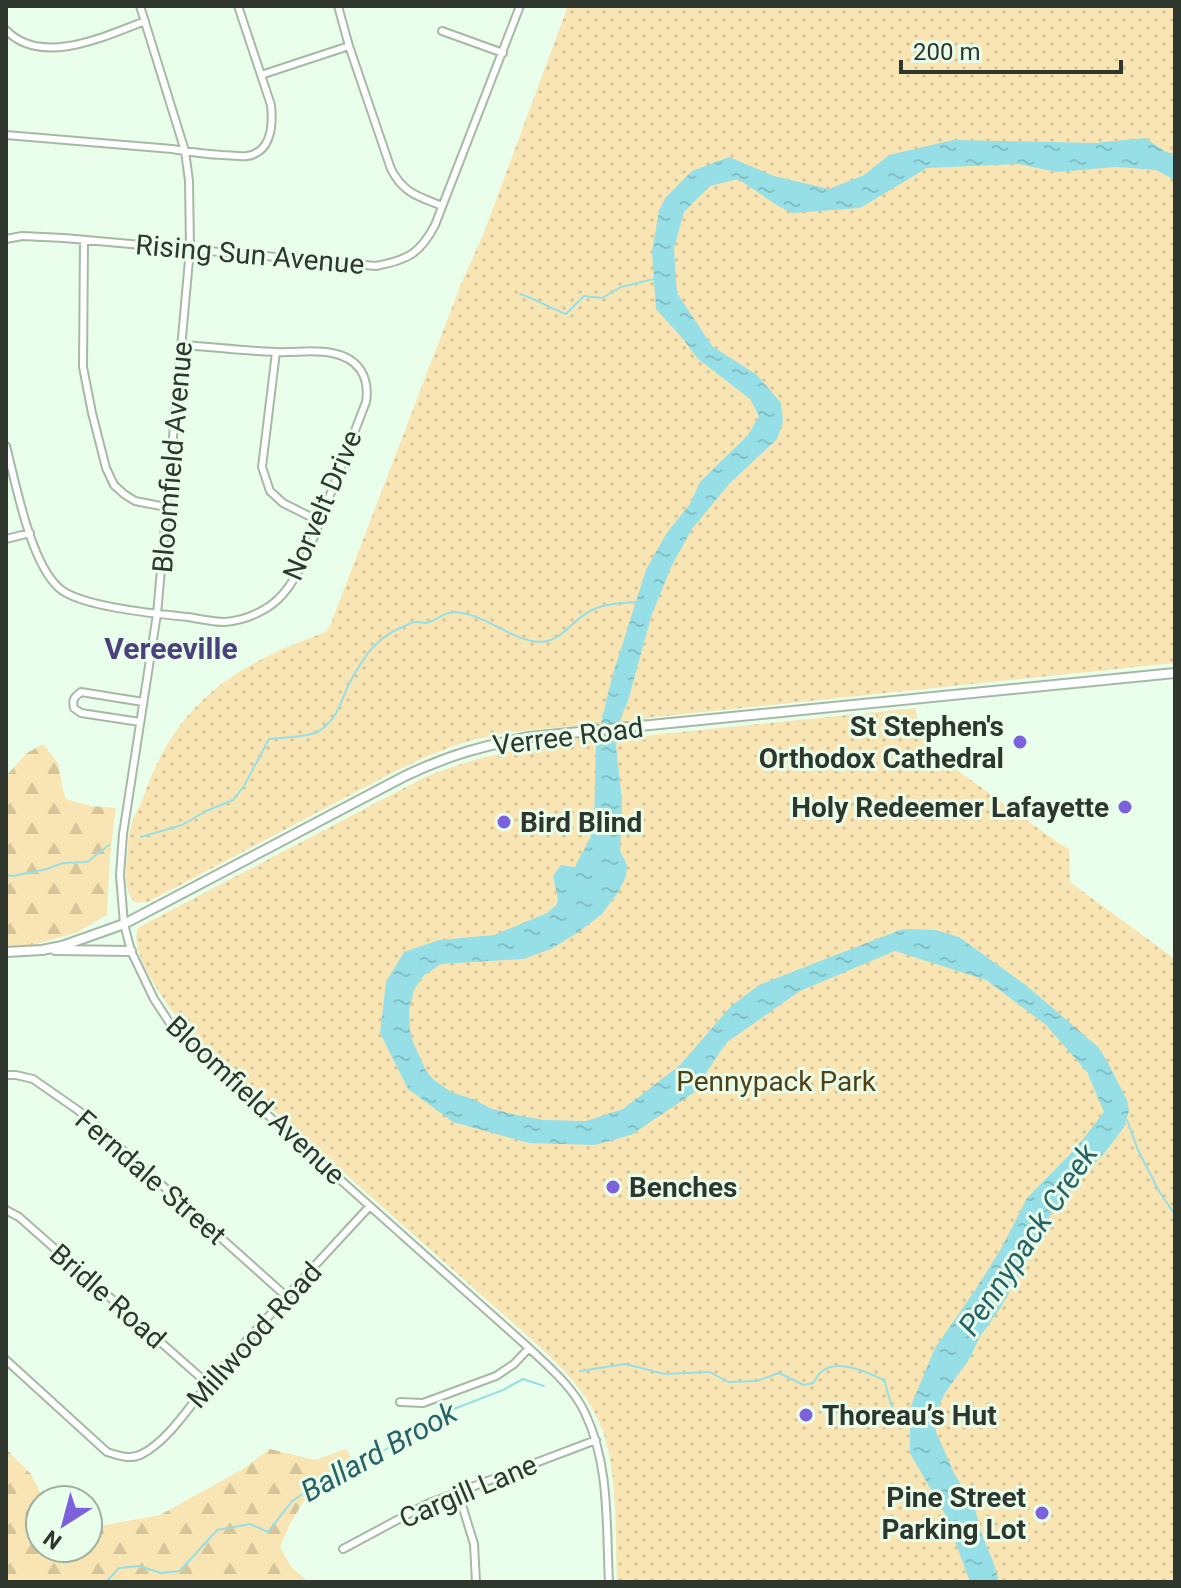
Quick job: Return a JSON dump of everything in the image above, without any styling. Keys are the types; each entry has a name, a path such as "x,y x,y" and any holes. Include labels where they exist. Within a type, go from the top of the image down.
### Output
{"main road":[{"name":"Verree Road","path":"6,952 42,950 124,924 435,761 494,743 1175,673"},
{"path":"42,950 131,951"}],"street":[{"name":"Bloomfield Avenue","path":"140,6 185,151 189,181 190,249 157,614 123,834 120,875 124,924 131,951 154,999 187,1043 529,1348 573,1393 585,1411 596,1440 604,1482 609,1582"},
{"path":"6,135 248,156 258,151 269,137 273,121 271,105 238,6"},
{"path":"338,6 349,46 399,185 442,206"},
{"name":"Rising Sun Avenue","path":"6,239 22,236 84,240 376,266 397,262 426,242 520,6"},
{"path":"6,30 27,45 60,47 82,45 145,21"},
{"path":"442,31 503,53"},
{"path":"261,75 349,46"},
{"path":"84,240 83,367 106,468 114,485 124,494 135,501 166,507"},
{"path":"183,345 276,352 262,467 270,491 283,503 319,521"},
{"name":"Norvelt Drive","path":"6,446 41,564 59,588 84,600 157,614 224,622 245,618 267,608 293,581 306,557 366,402 368,389 361,369 343,357 330,352 276,352"},
{"path":"6,539 30,533"},
{"path":"140,722 81,713 73,703 81,692 143,702"},
{"name":"Ferndale Street","path":"6,1075 33,1079 79,1111 287,1297"},
{"name":"Millwood Road","path":"6,1360 107,1452 134,1457 152,1448 164,1437 208,1384 370,1206"},
{"name":"Bridle Road","path":"6,1210 19,1217 208,1384"},
{"path":"400,1402 423,1403 496,1376 514,1364 529,1348"},
{"name":"Cargill Lane","path":"343,1549 427,1504 596,1440"},
{"path":"458,1492 474,1544 476,1582"}],"green space":[{"name":"Pennypack Park","path":"568,6 1175,6 1175,663 646,718 641,736 915,708 921,733 939,757 1069,849 1070,882 1175,959 1175,1582 617,1582 611,1465 597,1417 577,1386 543,1350 197,1042 156,986 139,952 136,938 139,927 425,777 498,754 573,744 579,726 506,733 457,745 394,772 148,902 136,903 129,894 126,869 132,823 157,765 191,712 212,691 236,674 263,658 326,632 330,626 461,284 483,235"},
{"path":"43,744 58,763 66,799 90,806 116,808 107,915 76,933 24,947 6,948 6,776 27,753"},
{"path":"6,1449 31,1474 36,1484 24,1484 24,1564 104,1564 104,1525 160,1515 243,1469 270,1449 315,1460 346,1449 361,1474 304,1501 291,1522 280,1547 291,1567 309,1582 280,1582 277,1579 268,1582 6,1582"}],"water":[{"name":"Pennypack Creek","path":"1145,138 1166,152 1175,154 1175,180 1156,170 1116,167 1057,172 1018,164 927,168 860,208 792,213 738,179 710,186 684,212 674,248 677,293 712,346 757,375 781,403 783,422 777,439 729,484 692,529 671,567 651,617 621,717 616,746 622,801 620,851 627,865 619,891 602,914 551,949 523,959 441,964 423,976 414,990 409,1010 413,1042 426,1071 451,1092 516,1115 544,1120 586,1121 623,1109 680,1065 731,1006 759,985 900,930 935,930 959,937 1027,986 1098,1047 1127,1100 1129,1111 1124,1127 1048,1219 1001,1307 945,1393 935,1414 936,1432 954,1473 975,1509 999,1582 970,1582 945,1514 910,1453 910,1408 935,1348 1002,1247 1027,1198 1076,1148 1104,1112 1087,1072 1046,1025 986,980 895,951 800,991 726,1043 692,1094 631,1135 595,1145 529,1143 453,1122 408,1089 380,1033 386,982 404,952 439,940 494,935 547,913 557,904 553,876 561,865 575,867 593,831 596,744 612,677 646,570 666,534 690,504 700,482 748,435 759,416 750,399 698,359 656,309 652,252 659,210 666,197 692,171 729,157 774,176 829,189 864,175 889,155 953,140 1095,143"}],"waterway":[{"path":"520,294 566,314 584,296 602,298 621,287 654,279"},
{"path":"141,837 182,825 233,800 269,739 306,735 324,728 334,717 350,682 370,651 382,639 406,625 426,623 454,612 476,617 519,637 540,642 561,635 596,608 638,602"},
{"path":"6,875 47,869 63,863 87,862 109,845"},
{"path":"1127,1120 1138,1150 1175,1215"},
{"name":"Ballard Brook","path":"580,1371 625,1364 665,1374 710,1372 728,1382 757,1381 779,1373 804,1385 813,1383 828,1368 843,1366 884,1380 898,1420 912,1422"},
{"name":"Ballard Brook","path":"106,1582 119,1568 139,1566 161,1573 180,1571 217,1530 250,1524 268,1532 292,1501 321,1482 359,1466 446,1412 523,1379 544,1386"}],"place":[{"name":"St Stephen's Orthodox Cathedral","path":"1020,742"},
{"name":"Holy Redeemer Lafayette","path":"1125,807"},
{"name":"Bird Blind","path":"504,822"},
{"name":"Benches","path":"613,1187"},
{"name":"Thoreau’s Hut","path":"806,1415"},
{"name":"Pine Street Parking Lot","path":"1042,1513"}],"district":[{"name":"Vereeville","path":"171,649"}]}
